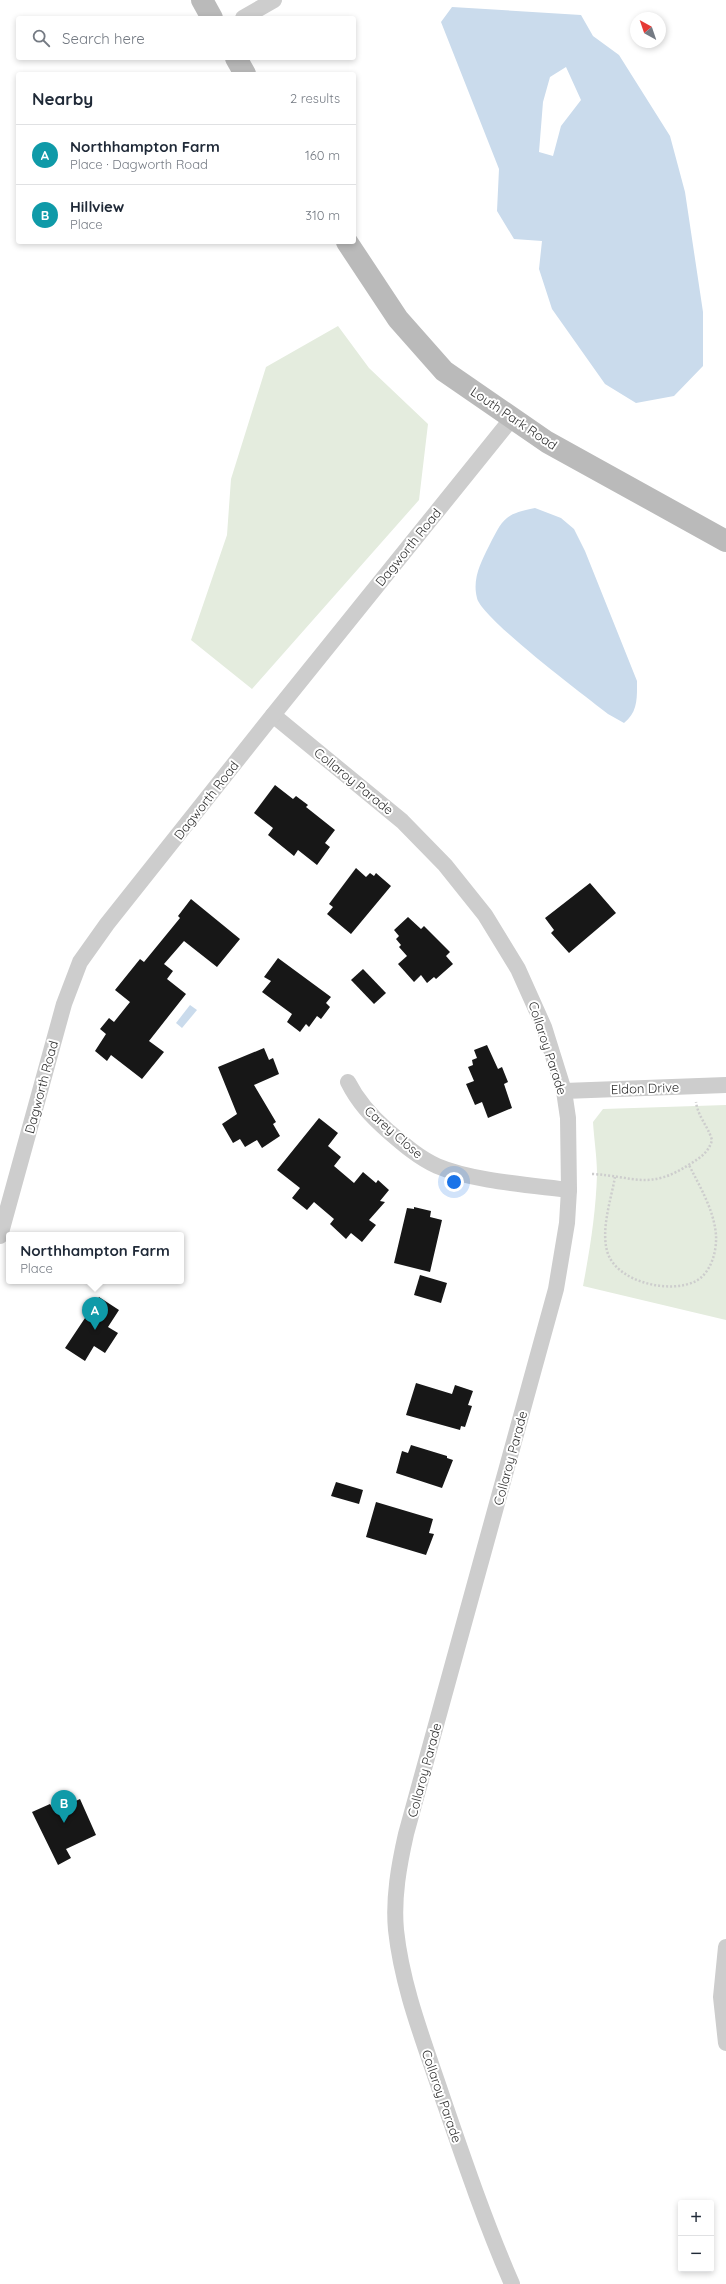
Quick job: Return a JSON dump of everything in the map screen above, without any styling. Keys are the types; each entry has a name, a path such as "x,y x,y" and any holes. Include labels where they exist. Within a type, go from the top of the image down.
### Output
{"street":[{"path":"202,0 211,16"},
{"path":"246,16 274,0"},
{"path":"237,60 244,72"},
{"name":"Louth Park Road","path":"348,244 398,319 444,371 548,442 726,541"},
{"name":"Dagworth Road","path":"0,1236 63,1010 80,962 273,715 512,417"},
{"name":"Collaroy Parade","path":"273,715 402,821 466,889 486,914 518,969 544,1027 564,1091 568,1118 569,1190 567,1223 556,1289 406,1834 400,1862 396,1896 396,1929 403,1972 420,2032 486,2225 512,2284"},
{"name":"Carey Close","path":"348,1082 358,1100 373,1118 414,1152 437,1166 463,1174 569,1190"},
{"name":"Eldon Drive","path":"564,1091 726,1085"},
{"path":"726,1946 721,1997 726,2043"}],"path":[{"path":"592,1174 644,1181 654,1180 677,1172 689,1165 706,1152 712,1140 710,1134 699,1117 696,1102"},
{"path":"615,1177 606,1234 606,1245 613,1263 620,1271 652,1284 672,1286 686,1285 697,1280 706,1273 714,1252 716,1237 710,1209 689,1165"}],"shaded area":[{"path":"338,326 369,368 428,424 419,500 252,689 191,640 227,535 231,479 266,367"},
{"path":"726,1105 726,1320 583,1286 592,1230 596,1188 597,1168 593,1122 603,1109"}],"water":[{"path":"452,7 581,15 593,36 619,55 670,136 685,192 703,312 703,366 674,396 636,403 605,384 552,309 539,269 542,241 514,239 497,211 499,169 441,22","holes":["566,67 581,100 561,126 553,156 539,152 543,102 550,77"]},
{"path":"535,508 561,518 574,529 585,551 637,681 636,704 629,719 624,723 608,714 514,639 483,608 477,598 476,577 483,558 498,530 506,519 511,516 525,510"},
{"path":"190,1005 197,1010 182,1028 176,1023"}],"building":[{"path":"275,785 293,799 296,796 308,805 306,807 335,830 325,843 330,847 317,865 298,850 294,856 268,835 273,828 254,813"},
{"path":"356,868 366,877 370,873 374,876 376,873 391,886 351,934 327,914 333,907 329,904"},
{"path":"590,883 616,913 569,953 551,933 554,930 545,918"},
{"path":"191,899 240,939 217,967 184,941 164,964 173,971 167,979 186,994 149,1041 164,1052 142,1079 111,1055 107,1061 95,1051 106,1034 100,1029 109,1018 114,1022 130,1002 115,990 140,959 144,962 180,918 178,916"},
{"path":"408,917 421,929 424,926 450,952 446,956 453,964 436,979 434,977 427,983 421,975 414,982 398,964 407,956 399,947 401,945 396,939 399,936 394,930"},
{"path":"278,958 331,997 326,1003 330,1007 321,1019 317,1016 309,1027 306,1024 300,1032 287,1022 292,1014 262,992 271,981 264,977"},
{"path":"363,969 386,993 374,1004 351,980"},
{"path":"487,1045 498,1069 502,1067 508,1082 504,1084 512,1108 488,1118 482,1102 475,1105 466,1084 474,1081 468,1067 473,1065 472,1060 477,1058 474,1050"},
{"path":"264,1048 269,1060 273,1058 279,1074 254,1085 276,1122 273,1124 280,1136 262,1148 257,1140 245,1147 240,1139 233,1143 222,1124 237,1114 218,1067"},
{"path":"319,1118 338,1133 328,1146 341,1157 334,1166 354,1183 363,1172 376,1183 378,1180 389,1190 380,1201 385,1202 369,1220 376,1225 362,1242 351,1233 346,1239 330,1224 334,1219 314,1202 307,1210 292,1198 300,1188 277,1170"},
{"path":"414,1207 431,1211 430,1217 442,1220 430,1272 394,1263 407,1208 414,1209"},
{"path":"420,1275 447,1283 441,1303 414,1295"},
{"path":"99,1297 119,1310 108,1327 118,1333 105,1353 94,1346 85,1361 65,1348"},
{"path":"416,1383 452,1394 455,1385 473,1391 468,1405 472,1406 465,1427 461,1426 460,1430 406,1415"},
{"path":"411,1445 447,1456 447,1458 453,1460 442,1488 396,1473 402,1451 408,1453"},
{"path":"336,1482 363,1490 359,1504 331,1496"},
{"path":"376,1502 433,1519 429,1533 434,1534 426,1555 366,1537"},
{"path":"80,1799 96,1835 66,1849 71,1858 58,1865 32,1812 50,1804 52,1807 65,1801 67,1805"}],"place":[{"name":"Northhampton Farm","path":"95,1330"},
{"name":"Hillview","path":"64,1823"}]}
